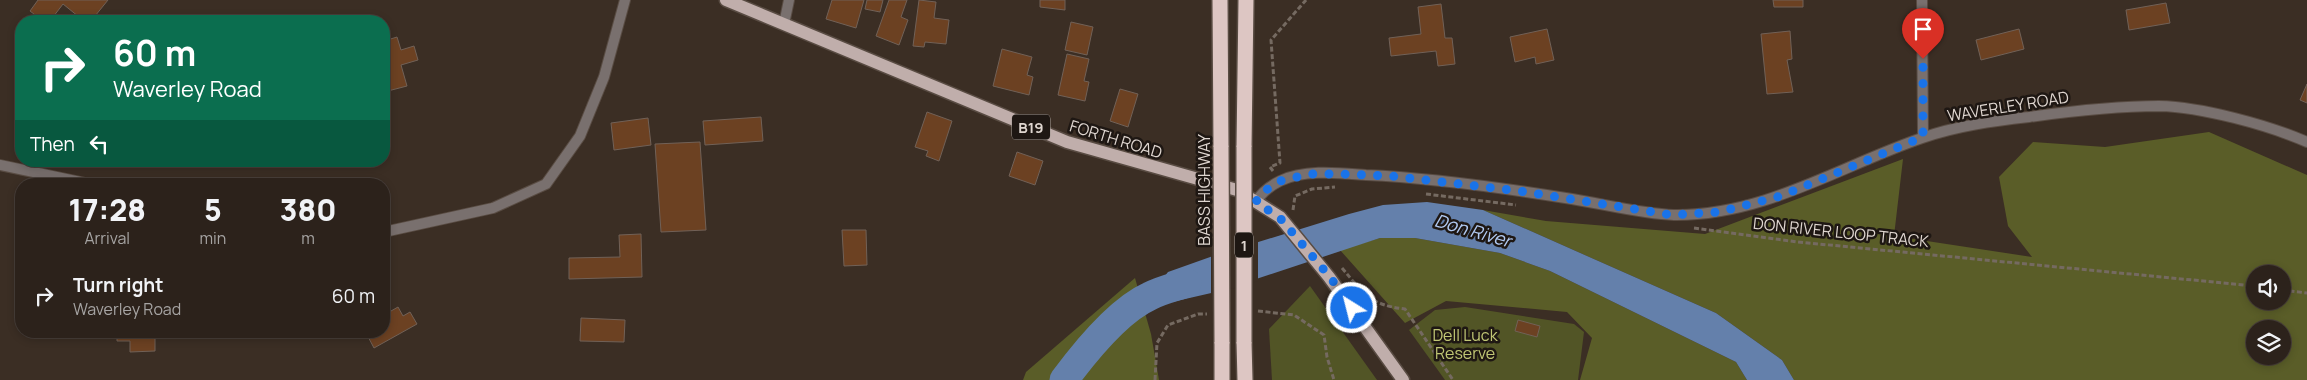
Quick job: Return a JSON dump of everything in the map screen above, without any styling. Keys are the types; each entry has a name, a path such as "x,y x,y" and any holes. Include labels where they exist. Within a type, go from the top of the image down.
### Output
{"highway":[{"name":"BASS HIGHWAY","path":"1220,0 1222,380"},
{"name":"1","path":"1245,380 1244,147 1246,0"}],"main road":[{"name":"FORTH ROAD","path":"726,0 1067,142 1237,190 1280,218 1330,277 1403,380"}],"street":[{"path":"390,231 493,208 546,184 580,136 604,77 625,0"},
{"path":"784,24 789,0"},
{"path":"1922,0 1923,137"},
{"name":"WAVERLEY ROAD","path":"1256,202 1260,194 1280,181 1310,174 1342,174 1391,176 1519,191 1672,215 1719,212 1781,196 1923,137 1981,123 2083,109 2162,106 2216,114 2280,130 2307,142"},
{"path":"0,165 62,178"}],"path":[{"path":"1280,163 1272,40 1306,0"},
{"path":"1294,212 1295,196 1312,189 1339,187"},
{"path":"1416,193 1525,206"},
{"name":"DON RIVER LOOP TRACK","path":"1691,228 1798,242 2246,285"},
{"path":"1356,285 1368,297 1385,307 1405,309 1453,380"},
{"path":"2291,291 2307,293"}],"green space":[{"path":"2209,132 2307,175 2307,380 1794,380 1782,360 1716,313 1483,210 1546,221 1705,234 1903,159 1894,236 2032,257 2008,226 1999,177 2033,142 2105,147"},
{"path":"1380,238 1415,238 1500,253 1550,271 1736,362 1747,380 1580,380 1592,338 1567,312 1446,301 1405,323 1340,250"},
{"path":"1135,278 1151,334 1159,380 1023,380 1026,372"},
{"path":"1310,286 1377,380 1272,380 1269,329"},
{"name":"Dell Luck Reserve","path":"1465,307 1574,324 1584,332 1578,380 1445,380 1409,330 1435,310"}],"water":[{"path":"1427,202 1483,210 1716,313 1782,360 1794,380 1747,380 1736,362 1550,271 1500,253 1415,238 1380,238 1220,291 1172,302 1149,296 1168,272 1213,256 1383,205"}],"pier":[{"path":"1258,240 1258,281 1211,295 1211,254"}],"building":[{"path":"38,0 108,0 96,15 77,15 63,4 55,15 35,15 30,11"},
{"path":"832,0 864,0 856,28 826,19"},
{"path":"867,0 883,0 880,12 865,9"},
{"path":"889,0 907,0 901,17 908,20 899,45 876,36"},
{"path":"919,0 936,2 934,18 949,20 946,44 925,42 924,47 913,46"},
{"path":"1040,0 1065,0 1065,10 1040,7"},
{"path":"1773,0 1803,0 1803,7 1774,7"},
{"path":"2166,3 2170,23 2129,30 2126,10"},
{"path":"1441,4 1445,38 1452,38 1455,64 1438,66 1436,51 1391,56 1389,38 1421,34 1418,7"},
{"path":"1071,22 1093,27 1087,55 1065,50"},
{"path":"1547,29 1554,60 1536,64 1535,57 1515,62 1510,37"},
{"path":"2019,29 2024,49 1981,60 1976,40"},
{"path":"1790,31 1792,59 1787,60 1793,92 1767,94 1761,34"},
{"path":"397,37 401,50 414,46 418,60 401,65 407,86 390,90 390,39"},
{"path":"1002,49 1032,57 1027,75 1033,77 1029,95 993,86"},
{"path":"1067,54 1089,59 1084,81 1089,82 1085,101 1058,95"},
{"path":"2307,84 2307,103 2300,100"},
{"path":"1120,89 1138,94 1128,127 1110,121"},
{"path":"927,112 952,121 939,161 926,156 928,151 915,147"},
{"path":"761,117 763,141 705,145 703,121"},
{"path":"648,118 651,145 614,150 611,123"},
{"path":"700,142 706,230 661,232 655,144"},
{"path":"1017,152 1043,161 1035,185 1009,176"},
{"path":"842,230 866,230 867,265 844,266"},
{"path":"641,234 642,277 569,279 569,258 620,257 619,235"},
{"path":"398,307 403,316 410,312 417,324 374,348 369,338 390,338 390,312"},
{"path":"581,318 625,320 624,342 580,341"},
{"path":"1518,320 1540,326 1537,337 1515,331"},
{"path":"117,338 155,338 155,351 130,352 130,341 117,341"}],"waterway":[{"name":"Don River","path":"1064,380 1092,345 1126,311 1154,294 1187,283"}],"route":[{"path":"1352,308 1330,277 1280,218 1256,202 1260,194 1280,181 1288,179 1310,174 1342,174 1391,176 1519,191 1672,215 1719,212 1781,196 1923,137 1923,59"}]}
